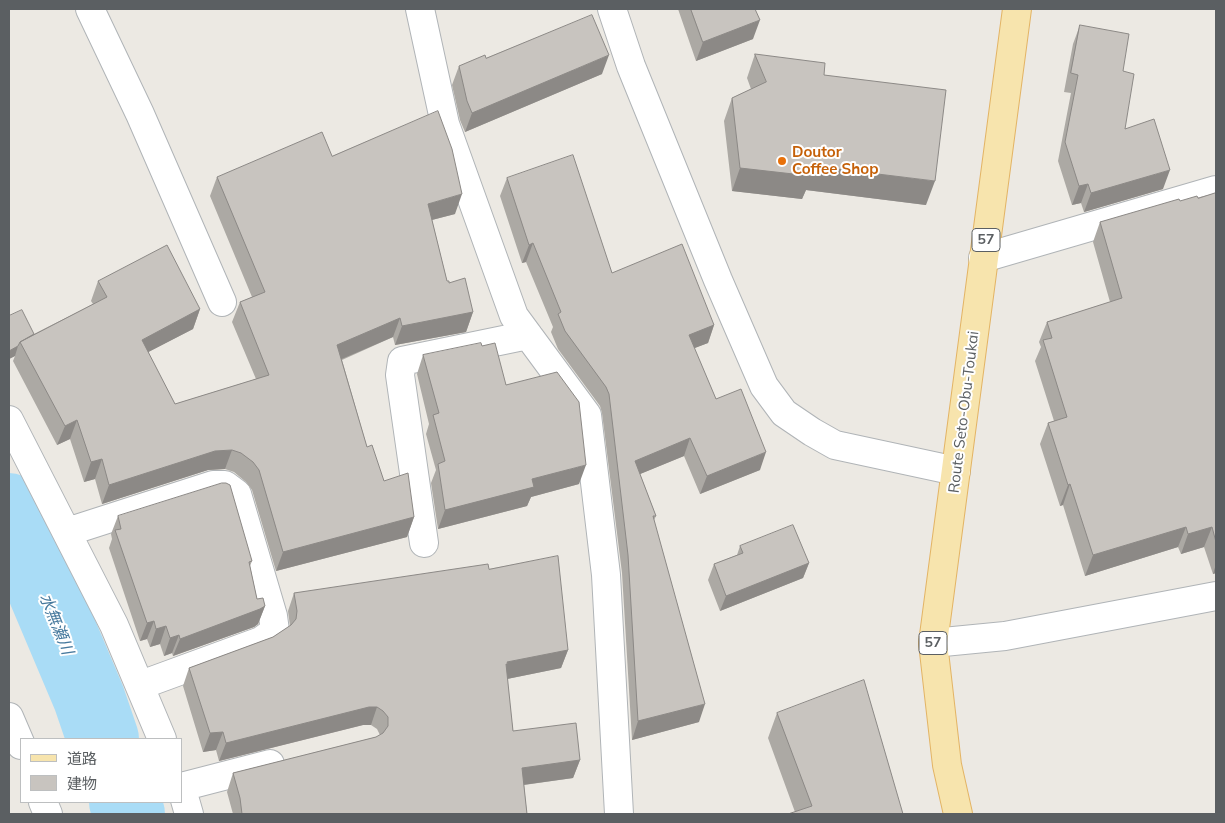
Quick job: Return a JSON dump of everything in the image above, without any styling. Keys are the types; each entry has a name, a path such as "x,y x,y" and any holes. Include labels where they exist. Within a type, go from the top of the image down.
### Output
{"main road":[{"name":"Route Seto-Obu-Toukai","path":"958,814 947,765 933,643 1017,9"}],"street":[{"path":"90,9 140,114 222,302"},
{"path":"420,9 444,124 514,316 587,415 606,575 619,814"},
{"path":"612,9 632,66 718,280 764,386 784,414 835,445 956,472"},
{"path":"984,258 1216,190"},
{"path":"424,543 400,375 402,361 528,335"},
{"path":"9,420 114,625 141,685 162,738"},
{"path":"67,532 213,485 226,485 237,494 273,616 275,631 261,641 141,685"},
{"path":"933,643 1004,636 1216,596"},
{"path":"9,717 20,743"},
{"path":"182,786 292,759"},
{"path":"182,790 189,814"}],"building":[{"path":"691,9 755,9 760,20 703,42"},
{"path":"592,15 609,55 472,113 467,101 459,66 485,55 486,58"},
{"path":"1080,25 1129,34 1123,71 1134,74 1125,129 1154,119 1170,170 1091,193 1088,184 1079,186 1065,142 1078,75 1071,73"},
{"path":"755,54 825,63 824,75 946,90 935,181 812,166 811,176 740,168 732,98 766,82"},
{"path":"438,111 452,149 462,194 428,204 447,281 449,283 465,278 473,312 402,326 400,318 337,345 367,447 372,445 384,481 408,473 414,517 283,552 259,470 253,462 241,453 232,450 215,451 109,485 102,459 91,462 77,420 65,426 20,342 107,297 98,281 167,245 200,309 142,340 175,404 269,375 240,302 265,292 217,177 322,132 332,156"},
{"path":"573,155 612,273 682,244 714,325 689,335 716,399 741,389 766,452 707,476 690,438 635,461 656,516 653,516 705,704 638,721 628,555 609,394 606,387 565,331 558,314 561,312 533,243 529,245 507,178"},
{"path":"1216,193 1216,542 1212,527 1188,534 1186,527 1093,555 1048,423 1067,417 1043,340 1052,338 1047,322 1122,298 1100,222 1179,199 1180,201"},
{"path":"22,310 34,334 9,351 9,316"},
{"path":"481,343 482,346 495,343 506,385 557,372 579,402 586,465 532,479 534,487 445,510 438,464 445,461 433,415 439,413 423,355"},
{"path":"222,483 230,485 252,561 249,562 257,599 263,598 265,606 180,639 179,635 170,638 166,626 156,629 154,621 147,623 115,530 121,529 118,516"},
{"path":"793,525 809,563 726,596 714,564 743,553 740,546"},
{"path":"558,556 568,650 507,662 513,731 576,723 580,760 522,768 527,814 242,814 233,773 376,737 383,733 388,726 388,717 377,707 369,707 226,743 223,732 210,733 189,668 273,637 291,625 296,619 297,611 294,593 488,564 489,569"},
{"path":"864,680 903,814 788,814 812,806 777,713"}],"waterway":[{"name":"水無瀬川","path":"9,509 89,698 103,738"},
{"name":"水無瀬川","path":"125,803 129,814"}],"place":[{"name":"Doutor Coffee Shop","path":"782,161"}]}
